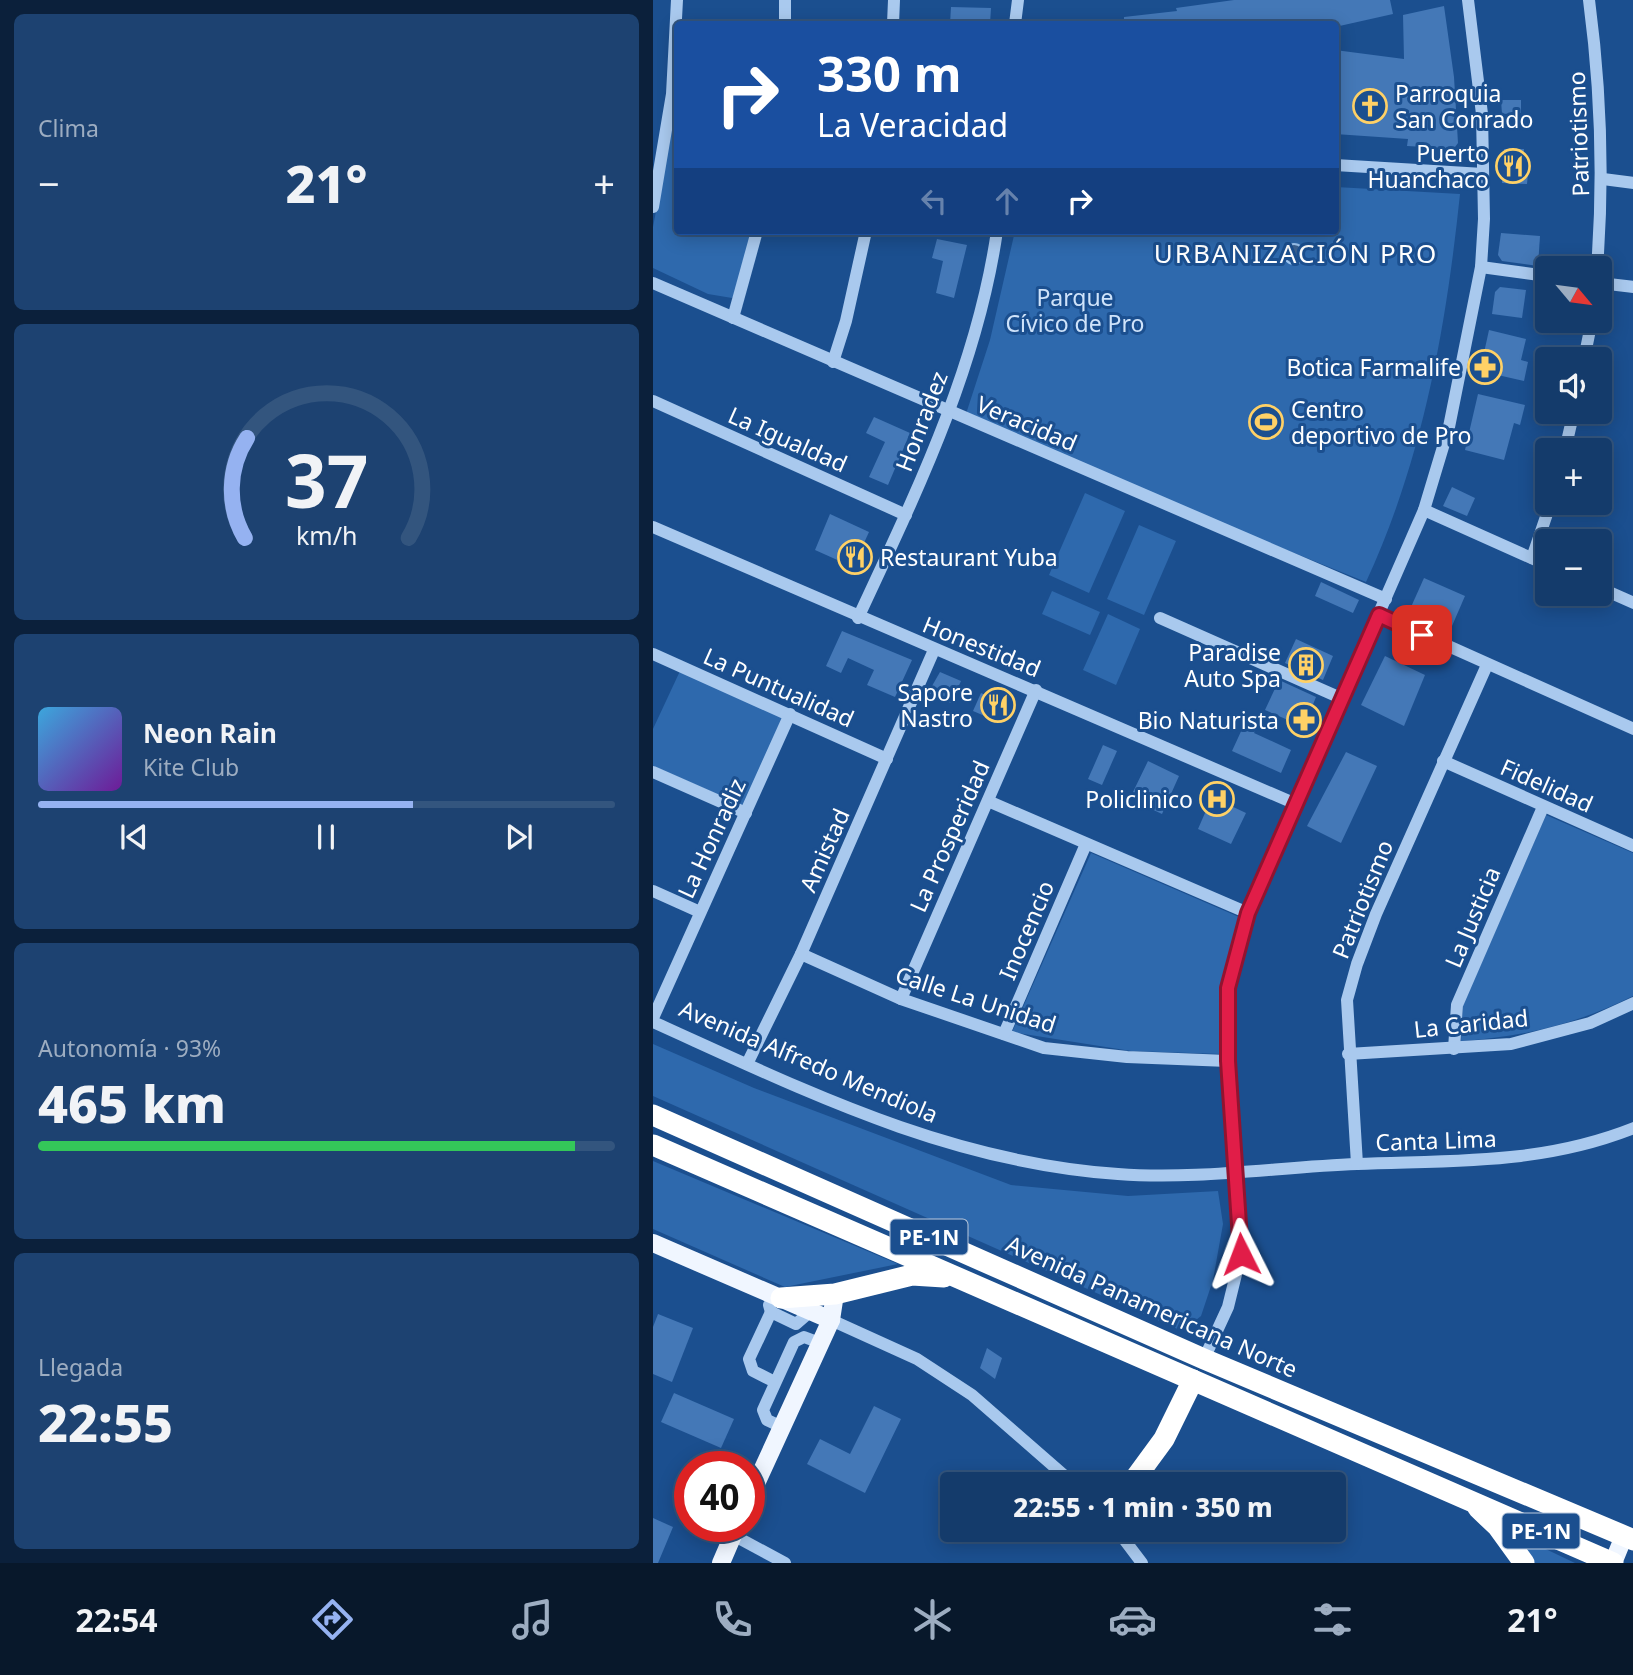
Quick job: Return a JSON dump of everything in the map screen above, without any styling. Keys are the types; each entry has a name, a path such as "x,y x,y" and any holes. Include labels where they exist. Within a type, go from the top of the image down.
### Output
{"highway":[{"name":"Avenida Panamericana Norte","path":"653,1115 1204,1359 1629,1538"},
{"name":"PE-1N","path":"653,1144 1613,1563"},
{"path":"772,1300 835,1294 912,1275 960,1278"},
{"path":"1140,1472 1164,1439 1193,1380"},
{"path":"1469,1499 1498,1527 1524,1563"}],"main road":[{"path":"653,1243 772,1300 811,1311 831,1320"},
{"path":"765,1464 831,1320 835,1294"},
{"path":"1613,1563 1629,1538"},
{"path":"721,1563 730,1542"}],"street":[{"path":"676,21 677,0"},
{"path":"785,0 785,21"},
{"path":"893,21 894,0"},
{"path":"1015,21 1018,0"},
{"path":"1204,1359 1228,1307 1241,1254 1228,1061 1228,988 1248,913 1424,510 1449,427 1481,267 1482,114 1468,0"},
{"name":"Patriotismo","path":"1589,0 1596,61 1603,179 1598,256"},
{"path":"653,207 671,105 674,52"},
{"path":"1339,165 1483,174"},
{"path":"1603,179 1633,183"},
{"path":"733,318 756,235"},
{"path":"833,362 849,309 865,235"},
{"name":"Honradez","path":"858,618 951,413 976,330 997,235"},
{"path":"1481,267 1535,274"},
{"name":"Veracidad","path":"653,283 1386,599"},
{"path":"1612,284 1633,287"},
{"name":"La Igualdad","path":"653,401 906,515"},
{"path":"1424,510 1535,559"},
{"path":"1532,558 1547,515"},
{"name":"Honestidad","path":"653,527 858,618 1036,690 1296,804"},
{"path":"1612,592 1632,599"},
{"path":"1379,615 1487,666 1633,729"},
{"path":"1160,618 1343,699"},
{"name":"Amistad","path":"747,1064 801,954 934,650"},
{"name":"La Puntualidad","path":"653,654 887,758"},
{"name":"Patriotismo","path":"1357,1164 1348,1054 1347,1000 1357,964 1443,761 1487,666"},
{"name":"La Prosperidad","path":"901,999 1036,690"},
{"name":"La Honradiz","path":"653,1020 790,714"},
{"name":"Fidelidad","path":"1443,761 1633,846"},
{"path":"653,772 746,813"},
{"path":"988,802 1248,913"},
{"name":"La Justicia","path":"1454,1049 1457,1005 1543,807"},
{"name":"Inocencio","path":"1004,1034 1086,844"},
{"path":"653,891 700,912"},
{"name":"Calle La Unidad","path":"801,954 901,999 1044,1048 1127,1057 1228,1061"},
{"name":"La Caridad","path":"1348,1054 1511,1044 1590,1023 1633,1003"},
{"name":"Avenida Alfredo Mendiola","path":"653,1020 895,1128 969,1151 1120,1175 1236,1170"},
{"name":"Canta Lima","path":"1236,1170 1536,1156 1573,1149 1633,1128"},
{"path":"775,1382 753,1371 749,1359 772,1300 796,1324 798,1338 763,1410 763,1416 782,1427"},
{"path":"796,1324 811,1311"},
{"path":"831,1320 917,1359 973,1395 1060,1472"},
{"path":"798,1338 820,1343"},
{"path":"753,1542 785,1563"},
{"path":"1126,1542 1142,1563"}],"green space":[{"path":"674,116 674,235 754,235 738,291 732,298 708,294 653,268 653,227"},
{"name":"Parque Cívico de Pro","path":"1339,187 1460,194 1447,294 1429,392 1403,488 1366,582 964,420 990,340 1014,235 1339,235"},
{"path":"1085,493 1125,511 1089,593 1049,575"},
{"path":"1139,525 1176,541 1144,615 1107,599"},
{"path":"1052,591 1100,612 1090,635 1042,614"},
{"path":"1108,614 1140,629 1116,685 1083,670"},
{"path":"680,671 783,716 744,806 653,766 653,729"},
{"path":"1546,815 1633,853 1633,996 1549,1028 1461,1041 1463,1005"},
{"path":"1091,853 1239,917 1225,985 1221,1054 1131,1051 1012,1032"},
{"path":"653,1044 754,1088 1011,1185 1128,1196 1218,1191 1223,1224 1213,1280 1201,1316 1182,1331 653,1096"},
{"path":"653,1161 898,1264 785,1287 653,1229"},
{"path":"1516,1535 1575,1563 1531,1563"}],"shaded area":[{"path":"1294,244 1301,247 1304,254 1301,261 1294,264 1287,261 1284,254 1287,247"}],"building":[{"path":"1234,0 1390,0 1393,14 1339,26 1339,21 1124,21 1124,17 1177,11 1176,8"},
{"path":"1444,6 1454,77 1458,143 1455,147 1407,146 1408,139 1339,134 1339,51 1404,59 1403,15"},
{"path":"951,7 991,8 990,21 950,21"},
{"path":"1501,100 1521,100 1521,113 1502,114"},
{"path":"1504,149 1524,149 1523,173 1528,173 1527,184 1502,183"},
{"path":"1501,233 1540,236 1535,266 1502,261 1498,255"},
{"path":"937,239 967,245 954,298 936,293 943,261 932,258"},
{"path":"1500,287 1526,290 1522,318 1492,314 1495,292"},
{"path":"1489,330 1526,339 1521,360 1528,362 1524,381 1480,371"},
{"path":"1478,394 1525,405 1520,425 1514,423 1504,460 1465,450"},
{"path":"874,417 910,433 888,485 869,477 885,442 866,433"},
{"path":"1452,487 1475,498 1467,516 1443,506"},
{"path":"830,514 869,532 853,567 815,550"},
{"path":"1424,578 1465,596 1452,626 1411,607"},
{"path":"1321,582 1359,600 1353,613 1315,596"},
{"path":"842,631 912,660 895,697 867,685 874,670 848,658 841,673 826,666"},
{"path":"1296,639 1333,656 1323,680 1285,663"},
{"path":"1385,656 1425,675 1404,726 1361,705"},
{"path":"940,672 961,681 951,703 928,693"},
{"path":"1279,680 1316,697 1304,727 1265,710"},
{"path":"981,693 1009,705 1001,723 973,711"},
{"path":"1249,714 1261,720 1254,733 1291,750 1281,773 1232,751"},
{"path":"1103,745 1117,751 1102,785 1088,779"},
{"path":"1346,752 1377,766 1341,843 1307,826"},
{"path":"1148,761 1179,776 1162,814 1145,806 1148,801 1132,794"},
{"path":"1215,790 1232,798 1229,805 1246,813 1231,844 1198,829"},
{"path":"658,1314 693,1328 672,1382 653,1374 653,1327"},
{"path":"987,1348 1002,1358 995,1379 980,1368"},
{"path":"674,1393 734,1419 721,1448 661,1422"},
{"path":"874,1406 901,1419 865,1493 807,1464 820,1439 850,1454"},
{"path":"653,1518 673,1527 658,1563 653,1563"}],"place":[{"name":"Parroquia San Conrado","path":"1370,106"},
{"name":"Puerto Huanchaco","path":"1513,166"},
{"name":"Botica Farmalife","path":"1485,367"},
{"name":"Centro deportivo de Pro","path":"1266,422"},
{"name":"Restaurant Yuba","path":"855,557"},
{"name":"Paradise Auto Spa","path":"1306,665"},
{"name":"Sapore Nastro","path":"998,705"},
{"name":"Bio Naturista","path":"1304,720"},
{"name":"Policlinico","path":"1217,799"}],"district":[{"name":"URBANIZACIÓN PRO","path":"1296,253"}],"route":[{"path":"1241,1254 1228,1061 1228,988 1236,949 1248,913 1379,615 1422,635"}]}
